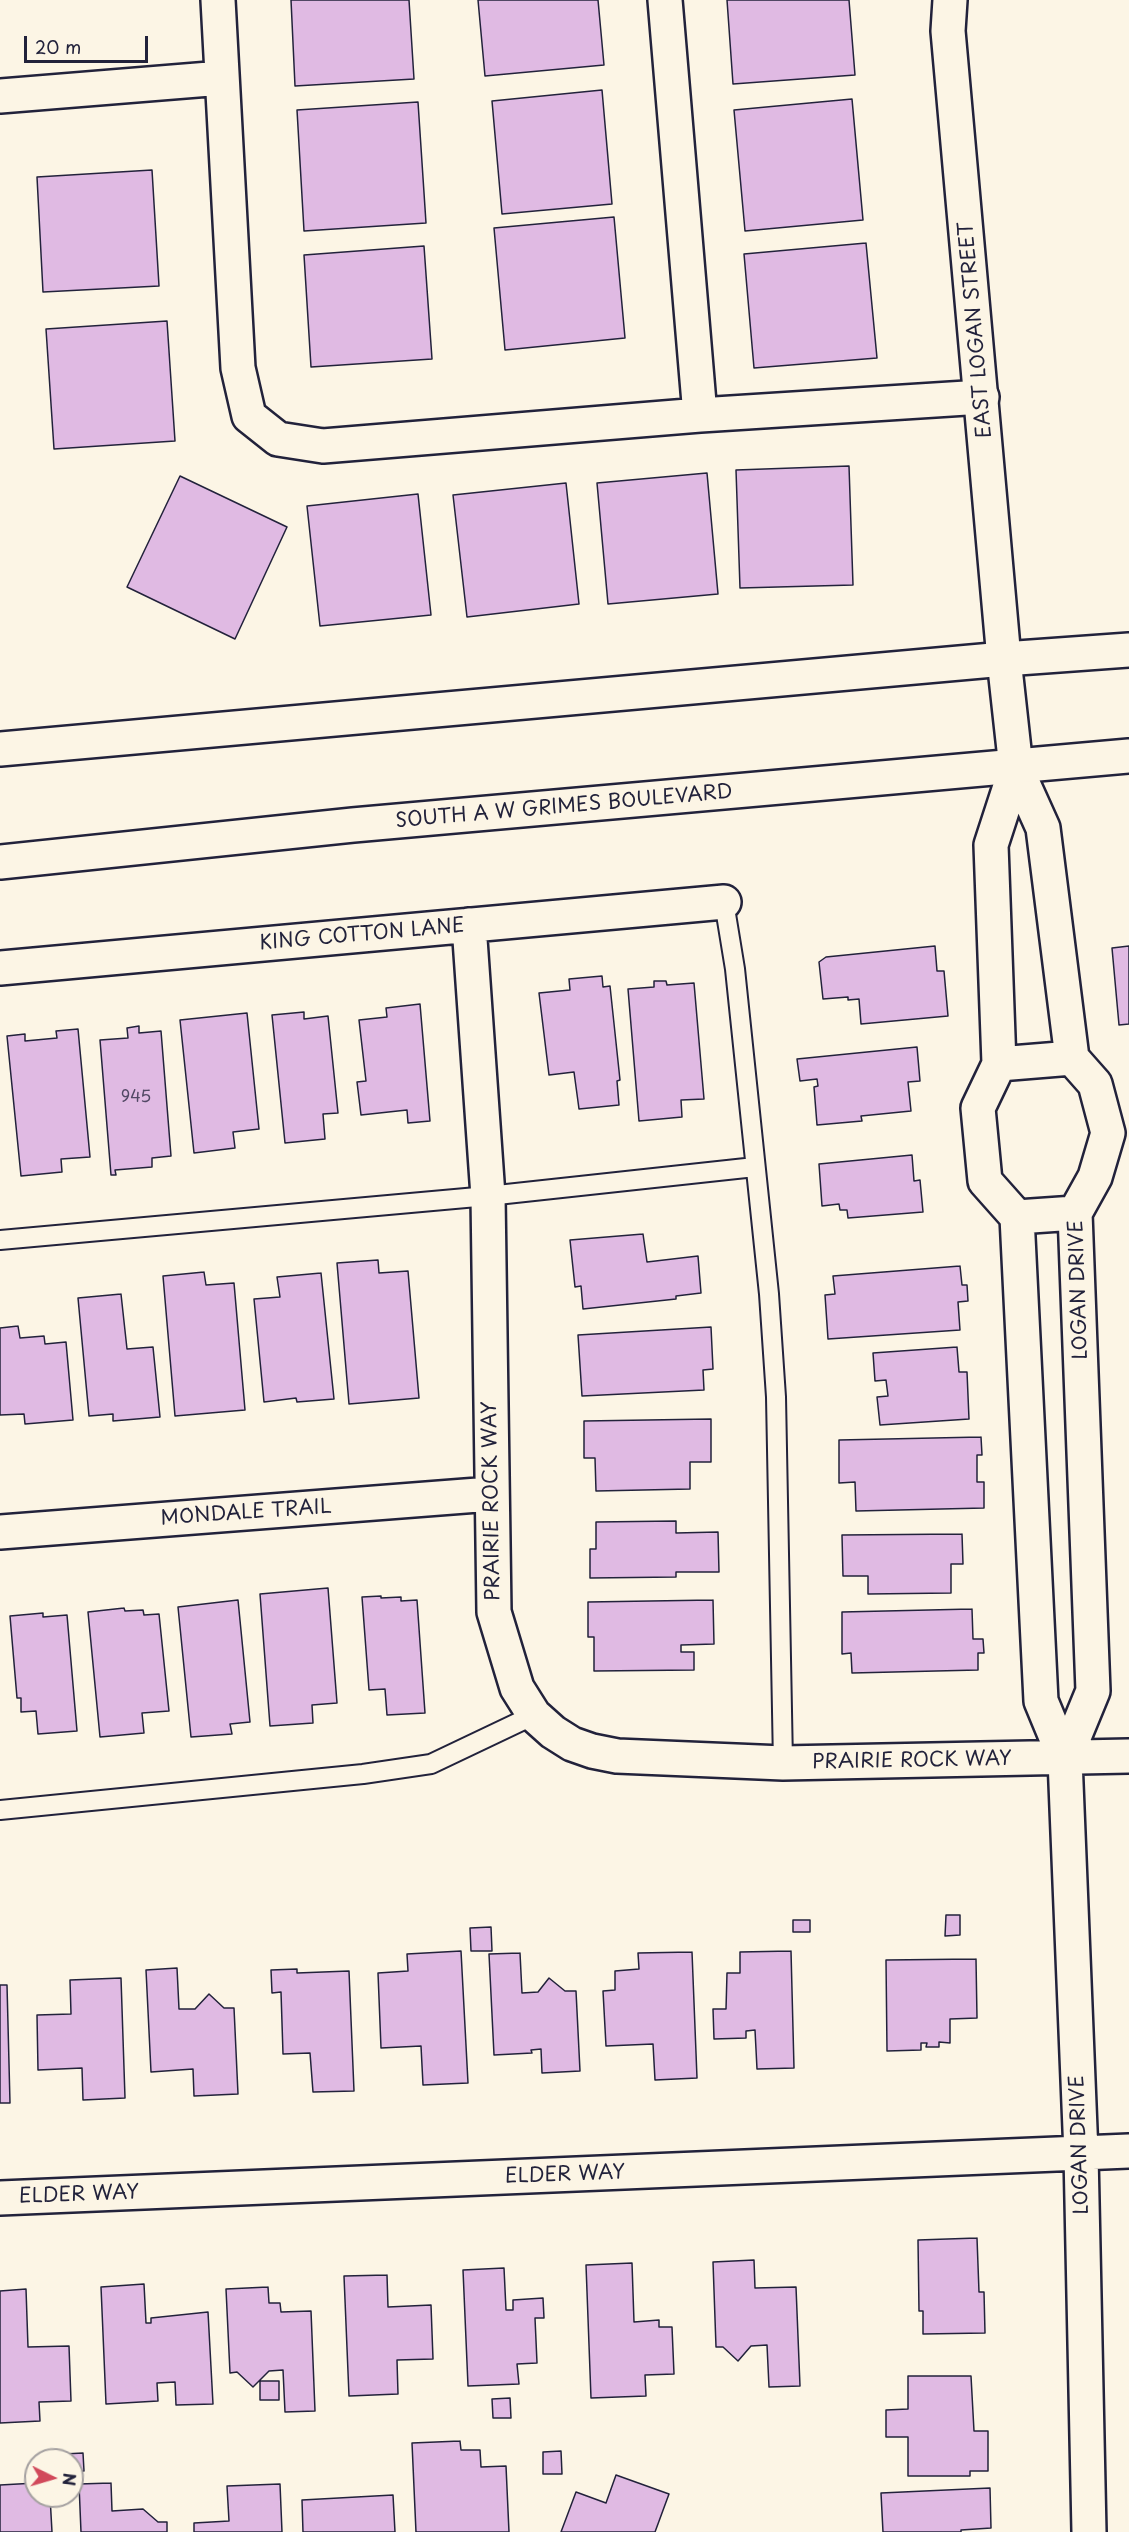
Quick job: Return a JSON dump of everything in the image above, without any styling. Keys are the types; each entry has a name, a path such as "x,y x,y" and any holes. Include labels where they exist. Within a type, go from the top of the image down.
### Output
{"street":[{"path":"218,0 238,368 249,416 278,439 323,447 700,415 982,397"},
{"path":"665,0 700,415"},
{"name":"EAST LOGAN STREET","path":"950,0 948,31 1004,659"},
{"path":"0,96 222,78"},
{"path":"0,749 1004,659 1129,650"},
{"path":"999,1064 1072,1058 1043,828 1016,768 1004,659"},
{"name":"SOUTH A W GRIMES BOULEVARD","path":"0,862 353,825 1016,768 1129,756"},
{"path":"1016,768 991,845 999,1064 978,1108 985,1181 1017,1217 1075,1213"},
{"name":"KING COTTON LANE","path":"0,968 724,902"},
{"name":"PRAIRIE ROCK WAY","path":"469,925 488,1196 494,1612 517,1688 534,1715 553,1732 572,1744 617,1756 783,1763 1129,1756"},
{"name":"LOGAN DRIVE","path":"1065,1759 1093,1691 1075,1213 1118,1133 1095,1084 1072,1058"},
{"name":"LOGAN DRIVE","path":"1017,1217 1041,1701 1065,1759 1081,2154 1089,2532"},
{"name":"MONDALE TRAIL","path":"0,1532 491,1494"},
{"name":"ELDER WAY","path":"0,2198 1129,2151"}],"lane":[{"path":"724,902 735,969 769,1294 776,1397 783,1763"},
{"path":"0,1240 488,1196 755,1167"},
{"path":"0,1810 363,1774 431,1764 534,1715"}],"building":[{"path":"291,0 409,0 414,79 295,86"},
{"path":"478,0 598,0 604,65 485,76"},
{"path":"727,0 849,0 855,75 733,84"},
{"path":"602,90 612,204 502,214 492,101"},
{"path":"852,99 863,220 745,231 734,110"},
{"path":"418,102 426,223 304,231 297,110"},
{"path":"152,170 159,286 43,292 37,177"},
{"path":"614,217 625,338 505,350 494,228"},
{"path":"866,243 877,358 754,368 744,254"},
{"path":"424,246 432,359 311,367 304,255"},
{"path":"167,321 175,441 54,449 46,329"},
{"path":"849,466 853,585 740,588 736,470"},
{"path":"707,473 718,594 608,604 597,483"},
{"path":"180,476 287,527 235,639 127,587"},
{"path":"566,483 579,604 467,617 453,495"},
{"path":"418,494 431,615 320,626 307,506"},
{"path":"935,946 937,971 944,971 948,1016 861,1024 859,999 848,1000 848,997 823,999 819,962 826,957"},
{"path":"1129,946 1129,1024 1119,1025 1112,948"},
{"path":"602,976 603,987 610,986 620,1080 617,1081 619,1105 579,1109 574,1072 549,1075 539,993 570,990 569,979"},
{"path":"654,981 666,981 667,985 694,983 704,1099 681,1100 682,1117 639,1121 628,989 654,987"},
{"path":"420,1004 430,1121 408,1123 407,1110 361,1115 357,1082 366,1081 359,1020 387,1017 386,1008"},
{"path":"304,1012 304,1019 328,1016 338,1113 323,1114 325,1139 285,1143 272,1015"},
{"path":"247,1013 259,1129 233,1132 235,1148 194,1153 180,1020"},
{"path":"139,1026 139,1033 161,1031 171,1156 152,1158 152,1167 115,1170 116,1175 111,1175 100,1040 128,1038 127,1028"},
{"path":"78,1029 90,1157 61,1159 62,1172 21,1176 7,1036 25,1034 25,1041 57,1038 56,1031"},
{"path":"917,1047 920,1081 908,1082 911,1111 861,1116 862,1121 817,1125 814,1087 818,1086 817,1079 800,1081 797,1059"},
{"path":"912,1155 914,1181 920,1180 923,1212 848,1218 847,1210 840,1210 839,1204 822,1206 819,1164"},
{"path":"643,1234 647,1262 698,1256 701,1293 676,1296 676,1299 583,1309 581,1286 575,1287 570,1240"},
{"path":"378,1260 379,1273 408,1271 419,1398 349,1404 337,1263"},
{"path":"960,1266 962,1285 967,1285 968,1301 958,1302 960,1330 828,1339 825,1295 835,1294 833,1276"},
{"path":"204,1272 206,1285 234,1283 245,1410 175,1416 163,1276"},
{"path":"321,1273 334,1399 297,1402 296,1398 264,1402 254,1299 280,1297 277,1277"},
{"path":"121,1294 127,1349 153,1347 160,1417 113,1421 113,1414 89,1416 78,1298"},
{"path":"18,1326 20,1338 44,1336 45,1344 66,1342 73,1420 25,1424 24,1414 0,1415 0,1328"},
{"path":"711,1327 713,1369 703,1370 704,1390 582,1396 578,1335"},
{"path":"957,1347 959,1372 967,1372 969,1419 880,1425 877,1397 888,1396 886,1380 875,1381 873,1353"},
{"path":"711,1419 711,1462 690,1462 690,1489 596,1491 595,1458 584,1458 584,1421"},
{"path":"981,1437 982,1455 977,1455 977,1482 984,1482 984,1508 856,1511 855,1482 839,1483 839,1440"},
{"path":"676,1521 676,1533 718,1532 719,1572 676,1572 676,1577 590,1578 590,1549 596,1549 596,1522"},
{"path":"962,1534 963,1564 951,1564 951,1593 868,1594 868,1576 843,1576 842,1535"},
{"path":"328,1588 337,1703 312,1705 313,1723 270,1726 260,1594"},
{"path":"381,1596 381,1598 401,1597 401,1601 417,1600 425,1713 387,1715 385,1689 369,1690 362,1597"},
{"path":"238,1600 250,1722 230,1724 232,1734 191,1737 178,1607"},
{"path":"713,1600 714,1644 681,1645 681,1652 694,1652 694,1670 594,1671 594,1637 588,1637 588,1602"},
{"path":"124,1608 125,1611 143,1610 144,1615 159,1614 169,1711 142,1713 144,1733 100,1737 88,1612"},
{"path":"972,1609 973,1639 983,1639 984,1653 978,1653 978,1670 852,1673 851,1653 842,1654 842,1612"},
{"path":"43,1613 43,1617 67,1615 77,1731 38,1734 36,1711 21,1712 21,1698 17,1698 10,1616"},
{"path":"946,1915 960,1915 960,1935 945,1936"},
{"path":"793,1920 810,1920 810,1932 793,1932"},
{"path":"491,1927 492,1951 471,1951 470,1928"},
{"path":"461,1951 468,2083 423,2085 421,2046 381,2048 378,1973 408,1971 407,1954"},
{"path":"791,1951 794,2068 757,2069 755,2030 746,2031 746,2038 714,2039 713,2009 726,2009 727,1973 740,1973 740,1952"},
{"path":"692,1952 697,2078 655,2080 653,2044 606,2046 603,1991 615,1990 615,1971 639,1969 638,1953"},
{"path":"520,1953 522,1993 538,1992 549,1978 565,1991 576,1991 580,2071 542,2073 541,2049 531,2050 532,2053 494,2055 489,1954"},
{"path":"976,1959 977,2018 950,2019 950,2043 939,2042 939,2047 926,2047 927,2043 921,2043 921,2050 887,2051 886,1960"},
{"path":"177,1968 179,2009 195,2009 209,1994 224,2008 234,2008 238,2094 194,2096 193,2069 151,2072 146,1970"},
{"path":"297,1969 297,1973 349,1971 354,2091 313,2092 310,2053 283,2054 281,1992 272,1993 271,1970"},
{"path":"121,1978 125,2098 83,2100 82,2068 38,2070 37,2015 71,2014 70,1980"},
{"path":"0,1985 7,1985 10,2103 0,2103"},
{"path":"977,2238 979,2292 984,2292 985,2333 923,2334 923,2311 919,2311 918,2240"},
{"path":"754,2260 755,2288 796,2287 800,2386 769,2387 767,2345 751,2346 738,2361 723,2347 716,2347 713,2262"},
{"path":"632,2263 634,2322 659,2320 659,2327 672,2327 674,2374 645,2375 646,2396 591,2398 586,2265"},
{"path":"504,2268 506,2310 513,2310 513,2300 543,2298 544,2318 535,2318 537,2363 517,2364 519,2384 468,2386 463,2270"},
{"path":"387,2275 388,2307 431,2305 433,2359 397,2360 398,2394 349,2396 344,2276"},
{"path":"144,2284 146,2323 151,2323 151,2318 208,2312 213,2404 176,2405 175,2382 157,2383 158,2401 106,2404 101,2287"},
{"path":"268,2287 269,2303 280,2303 281,2312 311,2311 315,2411 285,2412 283,2370 269,2371 253,2387 237,2372 230,2373 226,2289"},
{"path":"26,2289 28,2347 69,2346 71,2401 39,2402 40,2421 0,2423 0,2291"},
{"path":"908,2376 971,2376 974,2431 988,2431 988,2471 970,2471 970,2476 908,2476 908,2437 886,2437 886,2410 908,2409"},
{"path":"260,2381 279,2381 279,2400 260,2400"},
{"path":"510,2398 511,2418 493,2418 492,2399"},
{"path":"460,2441 461,2450 480,2450 481,2467 506,2466 509,2532 416,2532 412,2443"},
{"path":"561,2451 562,2474 543,2474 543,2452"},
{"path":"616,2475 669,2494 655,2532 561,2532 576,2492 606,2503"},
{"path":"111,2483 112,2511 143,2509 158,2522 167,2522 167,2532 81,2532 80,2508 84,2508 84,2484"},
{"path":"24,2484 24,2508 51,2508 52,2532 0,2532 0,2485"},
{"path":"280,2484 282,2532 194,2532 194,2523 229,2521 227,2486"},
{"path":"990,2488 991,2528 961,2530 961,2532 883,2532 881,2493"},
{"path":"393,2495 395,2532 303,2532 302,2500"}]}
